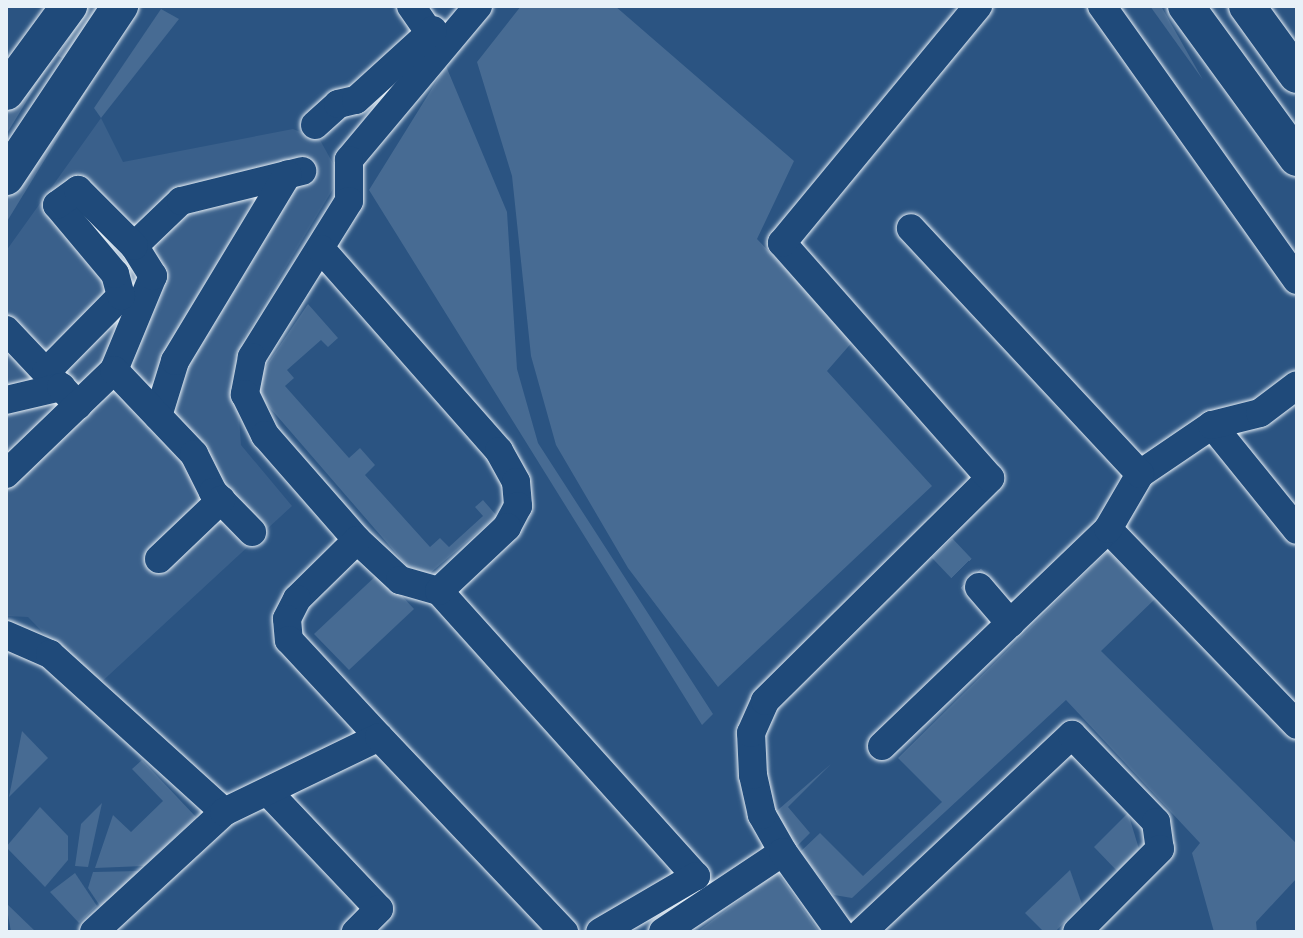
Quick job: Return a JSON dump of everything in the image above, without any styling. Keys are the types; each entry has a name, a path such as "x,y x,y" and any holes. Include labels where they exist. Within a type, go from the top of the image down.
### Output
{"main road":[{"path":"6,92 69,6"},
{"path":"6,177 120,6"},
{"path":"1186,6 1297,158"},
{"path":"1247,6 1297,75"}],"street":[{"path":"411,6 439,41"},
{"path":"315,125 338,104 356,100 439,41 478,6"},
{"path":"840,932 783,852 757,799 750,750 756,718 787,672 936,542 990,478 782,243 978,6"},
{"path":"1102,6 1297,280"},
{"path":"439,41 349,160 354,186 321,249 252,357 245,394 265,435 357,540 400,580 439,591 696,876 600,932"},
{"path":"134,246 181,201 295,172 175,361 158,416"},
{"path":"6,400 62,388 114,370 153,276 134,246 78,190 57,205 115,274 121,296 62,388 6,474"},
{"path":"911,228 1140,474"},
{"path":"321,249 499,451 516,482 518,506 507,527 439,591"},
{"path":"6,330 62,388"},
{"path":"114,370 200,461 221,500 252,532"},
{"path":"882,746 1108,529 1140,474 1212,425 1260,413 1297,385"},
{"path":"1212,425 1297,530"},
{"path":"159,559 221,500"},
{"path":"1108,529 1297,725"},
{"path":"357,540 297,599 287,619 289,640 564,932"},
{"path":"979,587 1010,623"},
{"path":"6,635 50,654 224,812"},
{"path":"862,932 1072,735 1156,822 1160,849 1077,932"},
{"path":"94,932 224,812 379,737"},
{"path":"268,792 379,909 356,932"},
{"path":"663,932 783,852"}],"shaded area":[{"path":"88,6 104,6 69,62 58,56"},
{"path":"521,6 615,6 794,161 757,239 854,340 827,371 932,486 718,687 628,568 556,445 531,356 512,176 477,62"},
{"path":"1150,6 1161,6 1203,80"},
{"path":"161,9 179,19 101,118 94,108"},
{"path":"35,59 48,66 6,135 6,107"},
{"path":"446,66 507,212 517,369 538,443 713,714 702,725 369,190"},
{"path":"78,83 88,89 6,223 6,200"},
{"path":"101,118 123,162 293,129 320,140 335,167 333,189 244,337 236,376 241,445 292,506 96,687 28,617 6,616 6,251"},
{"path":"308,304 338,338 328,347 321,340 287,370 294,378 285,386 349,458 360,448 375,465 365,475 430,547 440,538 449,547 483,516 475,507 483,500 497,516 428,575 407,566 258,394 260,375"},
{"path":"1108,551 1155,599 1101,651 1297,844 1297,878 1256,922 1257,932 1214,932 1192,853 1200,843 1066,700 852,898 834,895 800,852 820,833 863,876 942,802 898,758"},
{"path":"380,572 414,609 349,670 314,634"},
{"path":"22,731 48,758 9,797"},
{"path":"142,760 196,817 144,866 95,868 113,815 131,832 163,801 132,769"},
{"path":"831,764 788,807 810,833 796,847 772,815"},
{"path":"102,803 88,867 75,866 81,824"},
{"path":"40,807 68,836 68,860 45,887 6,847"},
{"path":"1128,813 1139,849 1119,873 1094,847"},
{"path":"1070,870 1082,904 1055,932 1044,932 1025,913"},
{"path":"140,871 102,909 88,888 93,872"},
{"path":"777,872 819,932 697,932"},
{"path":"75,873 97,906 79,923 50,892"},
{"path":"6,903 36,932 11,932"}],"tunnel":[{"path":"942,548 979,587"}]}
